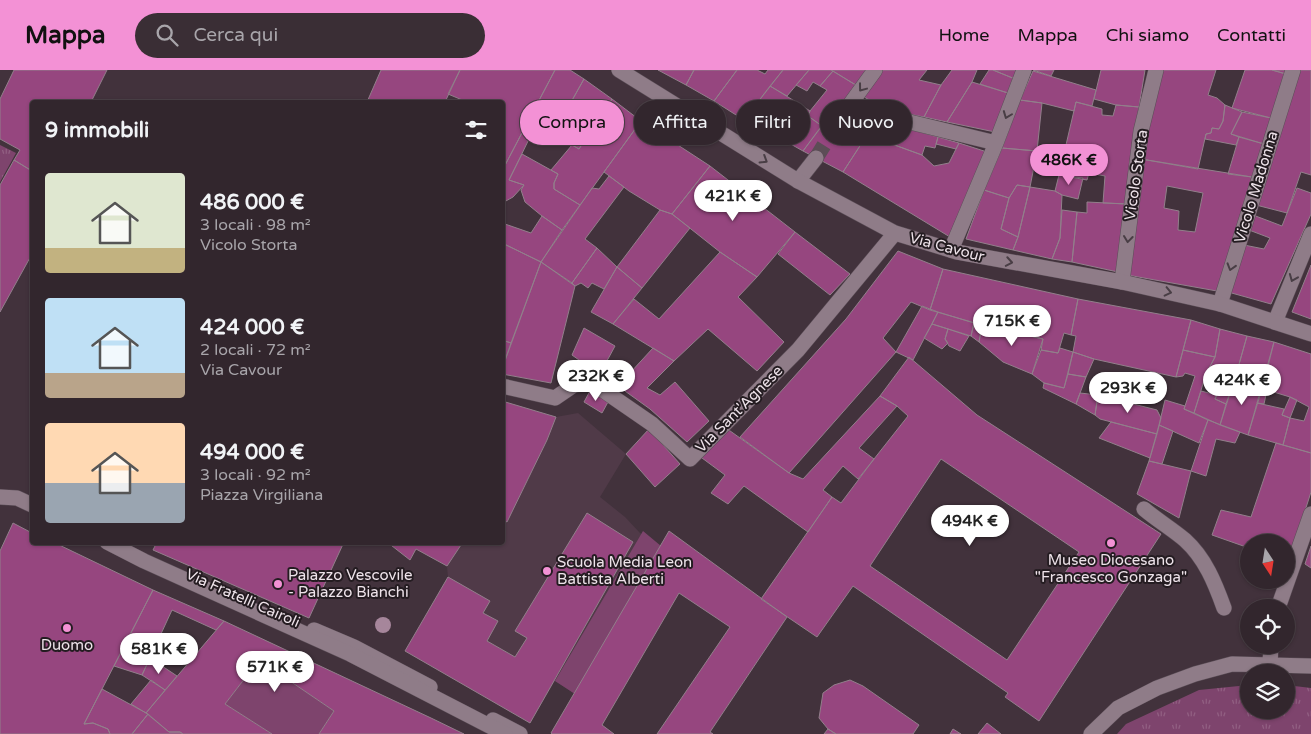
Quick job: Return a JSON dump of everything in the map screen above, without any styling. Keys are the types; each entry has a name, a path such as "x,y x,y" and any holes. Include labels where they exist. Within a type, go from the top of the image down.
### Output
{"street":[{"name":"Via Cavour","path":"619,70 798,181 896,234 958,252 1122,282 1220,304 1311,334"},
{"path":"875,70 847,108 996,143"},
{"path":"951,250 1024,70"},
{"name":"Vicolo Storta","path":"1122,282 1141,131 1156,70"},
{"name":"Vicolo Madonna","path":"1220,304 1293,70"},
{"path":"798,181 816,158"},
{"name":"Via Sant'Agnese","path":"505,387 555,398 574,385 591,382 652,424 690,459 798,350 896,234"},
{"path":"1275,322 1311,234"},
{"path":"0,496 17,498 30,505"},
{"path":"1144,509 1185,540 1198,555 1210,573 1224,608"},
{"path":"1281,599 1311,514"},
{"path":"114,545 123,550"},
{"name":"Via Fratelli Cairoli","path":"123,550 144,562 350,654 505,734"},
{"name":"Via Fratelli Cairoli","path":"123,550 146,556 354,647 520,734"},
{"path":"1270,664 1271,654"},
{"path":"1091,734 1118,708 1157,688 1195,674 1232,664 1240,664"},
{"path":"1295,665 1311,666"}],"shaded area":[{"name":"Scuola Media Leon Battista Alberti","path":"578,413 626,454 600,497 625,517 640,533 661,546 575,694 555,681 530,723 448,577 447,566 462,545 505,545 505,520 507,522 556,417"}],"green space":[{"path":"0,145 16,153 0,182"},
{"path":"643,531 661,546 575,694 555,681"},
{"path":"259,660 334,711 319,734 272,734 225,704"},
{"path":"1240,686 1240,719 1295,719 1295,686 1311,688 1311,734 1117,734 1126,724 1199,690"}],"building":[{"path":"14,70 107,70 92,100 30,100 30,170 14,160 20,150 0,139 0,99"},
{"path":"381,70 460,70 446,100 368,100"},
{"path":"460,70 555,70 539,100 520,100 520,137 505,165 505,100 462,100 448,94"},
{"path":"555,70 570,70 584,79 572,100 539,100"},
{"path":"658,70 694,70 686,85"},
{"path":"694,70 737,70 715,100 686,85"},
{"path":"737,70 757,70 765,74 768,70 783,70 760,100 736,100 736,115 726,109 726,100 715,100"},
{"path":"783,70 809,70 787,96 770,86"},
{"path":"809,70 833,71 820,86 813,82 807,91 796,85"},
{"path":"831,70 871,70 859,87"},
{"path":"883,70 927,70 919,80 941,85 924,117 912,115 912,100 870,100 864,97"},
{"path":"952,70 977,70 972,82 947,122 924,117 941,85"},
{"path":"989,70 1015,79 1008,93 980,84"},
{"path":"993,70 1019,70 1015,79"},
{"path":"1033,70 1054,70 1051,76"},
{"path":"1101,70 1145,70 1139,107 1116,105 1094,99"},
{"path":"1161,70 1216,70 1208,95 1217,98 1225,105 1223,121 1219,129 1212,128 1211,133 1206,134 1198,169 1141,159"},
{"path":"1245,70 1272,70 1286,74 1271,118 1232,108"},
{"path":"1272,70 1287,70 1286,74"},
{"path":"1300,70 1311,70 1311,175 1301,172 1287,213 1256,205"},
{"path":"833,71 859,87 849,100 820,100 820,125 810,117 810,111 827,90 820,86"},
{"path":"1033,71 1096,90 1092,106 1076,102 1074,111 1020,100"},
{"path":"584,79 612,99 611,100 572,100"},
{"path":"972,82 1008,93 995,132 947,122"},
{"path":"770,86 793,100 759,100"},
{"path":"1020,100 1042,103 1037,151 1002,148"},
{"path":"1076,102 1102,109 1102,115 1113,116 1116,105 1139,107 1127,204 1103,203 1105,176 1089,173 1087,180 1059,175"},
{"path":"1225,105 1242,112 1231,134 1239,137 1236,145 1205,139 1206,134 1211,133 1212,128 1219,129 1223,121"},
{"path":"624,108 634,116 634,131 624,144"},
{"path":"1242,112 1271,118 1264,144 1231,134"},
{"path":"810,117 820,125 820,129 810,142"},
{"path":"820,128 820,145 861,145 843,172 803,151 807,145 810,145 810,142"},
{"path":"912,130 938,137 935,148 925,146 922,155 894,145 912,145"},
{"path":"634,131 634,145 678,145 710,166 672,214 660,210 629,191 604,172"},
{"path":"520,137 520,145 526,145 509,180 524,185 513,197 505,201 505,165"},
{"path":"938,137 959,143 956,149 936,144"},
{"path":"1239,137 1264,144 1252,177 1228,174"},
{"path":"959,143 984,151 986,155 950,237 843,172 861,145 894,145 922,155 934,166 949,163"},
{"path":"572,145 582,145 579,149"},
{"path":"572,145 579,149 582,145 624,145 580,205 554,189 554,183 558,174 551,170"},
{"path":"792,145 808,145 803,151"},
{"path":"1002,148 1037,151 1030,187 1017,185 1009,198 984,190"},
{"path":"522,154 558,174 554,183 554,189 580,205 562,230 525,202 521,190 524,185 509,180"},
{"path":"1141,159 1252,177 1217,291 1127,275","holes":["1167,186 1203,193 1195,232 1178,230 1179,211 1164,208"]},
{"path":"14,160 30,170 30,258 0,312 0,185"},
{"path":"710,166 795,232 757,277 720,252 672,214"},
{"path":"1059,175 1083,178 1078,199 1055,191"},
{"path":"609,176 624,187 585,239 597,248 572,283 541,262 592,188 599,189"},
{"path":"1017,185 1030,187 1018,237 1001,229 1009,198"},
{"path":"1030,187 1055,191 1062,195 1060,238 1052,259 1013,250"},
{"path":"1297,188 1311,193 1311,214 1271,304 1228,292 1244,245 1264,249 1270,238 1249,230 1253,215 1282,226"},
{"path":"984,190 1009,198 1001,229 1018,237 1013,250 966,239"},
{"path":"1087,202 1127,204 1118,272 1072,262 1077,212 1087,213"},
{"path":"660,210 672,214 690,228 642,288 617,267"},
{"path":"1062,210 1077,212 1072,262 1052,259 1060,238"},
{"path":"542,216 562,230 541,262 505,244 505,224 531,233"},
{"path":"795,232 850,274 830,295 778,254"},
{"path":"505,244 541,262 511,343 505,341"},
{"path":"597,248 617,267 604,289 592,283 588,288 581,283 575,286 572,283"},
{"path":"898,251 943,269 930,310 911,302 883,338 896,352 789,473 740,437 846,319"},
{"path":"720,252 757,277 738,297 784,342 757,371 708,329 674,361 613,324 634,299 659,319"},
{"path":"541,262 575,286 551,383 505,375 505,361"},
{"path":"1311,265 1311,319 1292,312"},
{"path":"617,267 642,288 613,324 591,312"},
{"path":"943,269 1078,299 1071,335 1064,333 1058,353 1041,350 1043,339 982,325 930,310"},
{"path":"1078,299 1191,320 1176,377 1094,359 1073,352 1076,336 1071,335"},
{"path":"922,306 938,312 913,360 896,352"},
{"path":"938,312 974,323 971,336 932,324"},
{"path":"1191,320 1220,329 1215,357 1183,350"},
{"path":"974,323 982,325 979,342 971,336"},
{"path":"932,324 948,329 945,339 948,343 942,349 924,338"},
{"path":"982,325 1043,339 1032,374 1003,362 979,342"},
{"path":"584,328 615,346 597,373 572,355"},
{"path":"948,329 969,336 960,351 949,346 945,339"},
{"path":"1220,329 1247,336 1226,404 1215,399 1223,380 1206,374 1215,357"},
{"path":"1247,336 1274,342 1264,382 1236,375"},
{"path":"505,341 511,343 505,360"},
{"path":"1274,342 1311,354 1311,453 1283,445 1290,418 1304,421 1309,407 1290,397 1267,390 1264,404 1257,403"},
{"path":"653,348 674,361 647,388 660,395 675,382 709,421 687,442 650,409 618,386"},
{"path":"1060,348 1073,352 1064,388 1044,383 1032,374 1041,350 1058,353"},
{"path":"1183,350 1215,357 1206,374 1194,413 1184,409 1195,376 1185,373 1183,376 1176,377"},
{"path":"1073,352 1094,359 1086,377 1068,374"},
{"name":"Museo Diocesano \"Francesco Gonzaga\"","path":"909,357 977,415 1161,534 1039,721 1005,697 1008,693 853,586 817,637 761,599 832,497 841,503 908,416 897,406 880,396","holes":["941,459 1079,552 1007,660 870,566"]},
{"path":"1068,374 1086,377 1076,404 1043,388 1044,383 1064,388"},
{"path":"1246,378 1264,382 1248,435 1220,425 1232,387 1242,389"},
{"path":"590,391 608,402 602,413 584,402"},
{"path":"1201,391 1217,395 1215,399 1226,404 1220,425 1194,413"},
{"path":"1080,393 1098,395 1095,415 1076,404"},
{"path":"1098,395 1157,410 1161,418 1157,434 1100,419 1095,415"},
{"path":"880,396 897,406 859,448 874,459 858,479 843,466 823,490 832,497 808,532 744,486 728,504 711,493 725,475 702,458 726,428 789,473 803,479"},
{"path":"1290,397 1297,400 1290,418 1282,415"},
{"path":"1165,400 1185,406 1184,409 1208,420 1199,443 1159,425"},
{"path":"505,402 556,417 547,440 507,522 505,521"},
{"path":"1257,403 1284,409 1282,415 1290,418 1283,445 1248,435"},
{"path":"1208,420 1240,432 1235,443 1216,439 1206,476 1191,471"},
{"path":"1111,422 1157,434 1150,458 1099,438"},
{"path":"1159,425 1173,431 1162,464 1149,461"},
{"path":"649,429 680,464 655,487 626,454"},
{"path":"1276,443 1311,453 1311,492 1295,542 1295,534 1240,534 1240,545 1212,535 1221,510 1251,517"},
{"path":"1149,461 1191,471 1179,518 1137,494"},
{"path":"587,513 633,542 530,723 405,651 448,577 490,601 483,613 498,621 487,641 515,657 527,638 515,631"},
{"name":"Duomo","path":"13,523 30,532 30,545 59,545 153,590 84,724 93,723 108,729 110,734 0,734 0,551"},
{"path":"669,531 787,617 710,732 713,734 657,734 730,627 679,593 602,725 614,734 552,734 551,733"},
{"name":"Palazzo Vescovile - Palazzo Bianchi","path":"156,545 343,545 309,618 153,550"},
{"path":"391,545 461,545 447,566 416,549 410,560"},
{"path":"1311,546 1311,568 1305,564"},
{"path":"153,590 224,621 216,630 172,610 142,675 114,666"},
{"path":"224,621 464,734 319,734 334,711 259,660 225,704 272,734 183,734 180,732 169,732 146,713"},
{"path":"150,658 177,676 165,690 142,675"},
{"path":"151,680 165,690 146,713 131,704"},
{"path":"850,680 863,686 919,725 913,734 836,734 828,729 819,718 823,693 834,685"},
{"path":"102,689 148,714 132,734 110,734 108,729 93,723 84,724"},
{"path":"148,714 169,732 180,732 183,734 132,734"},
{"path":"987,723 1001,734 978,734"},
{"path":"828,729 836,734 824,734"},
{"path":"953,729 961,734 950,734"}],"tunnel":[{"path":"816,158 824,145"}],"place":[{"name":"Museo Diocesano \"Francesco Gonzaga\"","path":"1111,543"},
{"name":"Scuola Media Leon Battista Alberti","path":"547,571"},
{"name":"Palazzo Vescovile - Palazzo Bianchi","path":"278,584"},
{"name":"Duomo","path":"67,628"}]}
